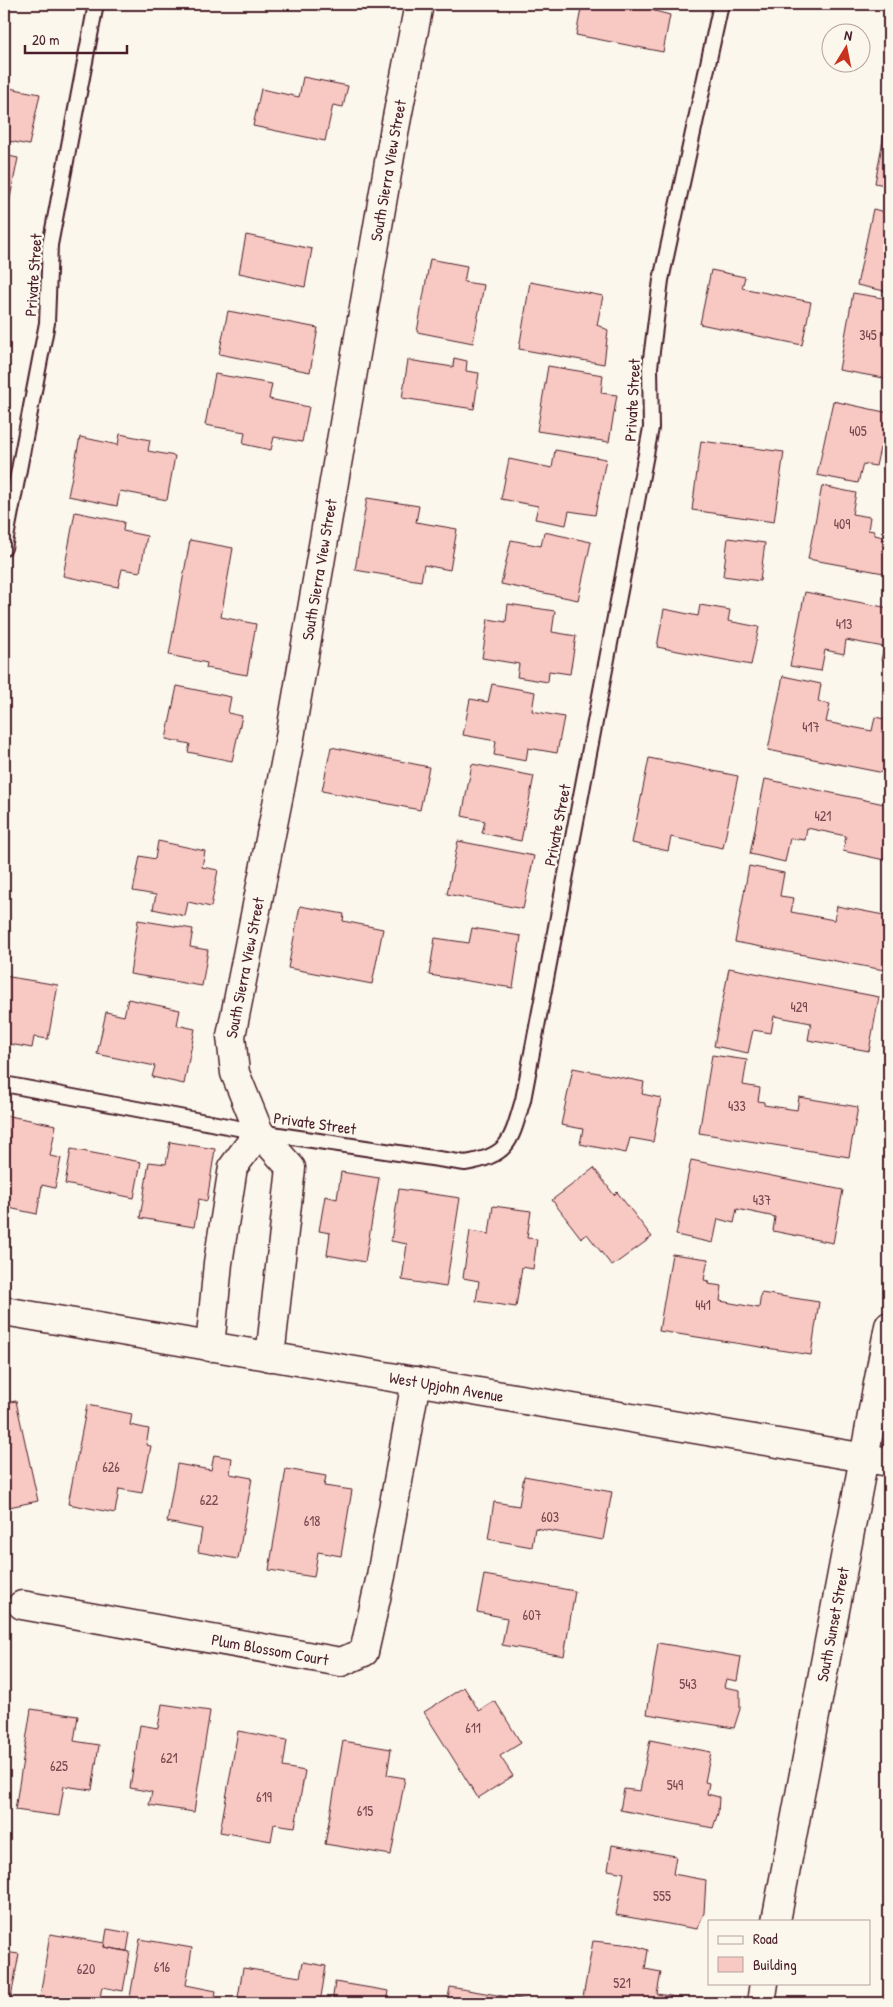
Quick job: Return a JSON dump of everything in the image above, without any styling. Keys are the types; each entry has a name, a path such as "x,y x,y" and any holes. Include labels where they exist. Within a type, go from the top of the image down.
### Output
{"street":[{"name":"South Sierra View Street","path":"270,1357 292,1168 258,1132 235,1073 231,1036 288,749 393,142 419,4"},
{"path":"210,1347 218,1263 233,1167 258,1132"},
{"name":"West Upjohn Avenue","path":"4,1311 877,1460"},
{"name":"South Sunset Street","path":"776,1920 877,1460 889,1326"},
{"name":"Plum Blossom Court","path":"22,1605 341,1662 364,1652 381,1576 416,1381"},
{"path":"761,2003 764,1984"}],"lane":[{"name":"Private Street","path":"4,548 47,323 50,245 96,4"},
{"name":"Private Street","path":"4,1084 258,1132 465,1163 485,1160 509,1142 523,1100 651,428 650,367 661,280 721,4"}],"building":[{"path":"582,4 652,4 651,10 670,15 663,52 576,35"},
{"path":"303,77 348,86 343,107 333,105 325,141 253,126 261,89 299,97"},
{"path":"4,87 40,94 29,145 4,140"},
{"path":"889,107 889,186 875,183"},
{"path":"4,155 18,158 7,213 4,213"},
{"path":"873,209 889,213 889,292 857,285"},
{"path":"246,235 312,249 305,287 239,273"},
{"path":"430,259 467,266 464,282 484,285 473,343 417,332"},
{"path":"711,270 745,277 742,288 811,302 802,345 700,324"},
{"path":"530,282 603,296 597,325 608,330 604,364 519,349"},
{"path":"853,293 889,299 889,379 839,370"},
{"path":"228,311 318,328 310,372 219,354"},
{"path":"454,358 467,361 466,371 479,373 474,409 402,398 408,360 453,367"},
{"path":"548,366 603,375 601,393 617,395 609,442 537,431"},
{"path":"215,374 272,384 269,399 309,407 302,442 274,437 271,450 243,444 245,432 205,425"},
{"path":"833,401 889,413 889,450 880,448 876,466 863,464 858,483 817,475"},
{"path":"120,434 150,440 148,451 175,456 167,500 120,491 117,506 68,496 80,437 118,445"},
{"path":"701,441 784,452 774,522 692,510"},
{"path":"555,450 606,459 595,515 569,511 566,525 535,519 538,506 501,499 509,459 552,468"},
{"path":"822,486 856,493 852,514 870,517 868,530 874,531 874,535 889,538 889,574 808,559"},
{"path":"367,498 419,506 416,522 457,529 450,570 424,565 421,581 355,570"},
{"path":"75,512 124,522 123,531 147,536 140,572 122,569 118,587 63,576"},
{"path":"544,532 591,542 578,600 501,584 511,540 541,546"},
{"path":"728,538 765,543 760,581 723,576"},
{"path":"190,540 233,548 221,617 256,624 247,675 206,668 207,663 169,655"},
{"path":"805,592 889,608 889,661 881,660 884,647 846,640 844,654 825,650 821,671 790,666"},
{"path":"508,604 555,611 552,632 576,636 570,674 549,671 548,682 517,677 519,664 482,658 488,619 506,622"},
{"path":"700,605 730,610 728,621 759,627 751,665 657,647 664,609 698,616"},
{"path":"783,676 821,684 818,702 830,704 826,722 872,731 875,717 889,720 889,774 768,750"},
{"path":"492,684 535,692 532,711 564,717 557,753 528,748 526,761 494,755 496,741 463,735 470,699 488,702"},
{"path":"177,686 231,697 228,713 242,716 232,761 188,752 190,744 166,739"},
{"path":"331,747 429,767 420,810 322,791"},
{"path":"649,758 738,776 723,848 671,837 668,851 632,843"},
{"path":"472,764 534,776 521,841 482,833 485,821 462,816"},
{"path":"765,779 889,805 889,861 843,851 846,836 807,828 805,840 790,838 785,862 750,854"},
{"path":"158,841 205,851 202,867 218,870 211,907 188,902 185,916 153,909 156,895 133,891 140,856 155,859"},
{"path":"458,841 534,856 523,909 447,894"},
{"path":"749,866 784,873 780,896 794,898 791,912 834,920 837,906 889,916 889,944 884,970 735,942"},
{"path":"300,906 344,914 343,921 383,929 372,984 288,968"},
{"path":"138,920 193,929 190,947 208,950 202,986 130,974"},
{"path":"472,928 521,936 513,988 429,975 435,938 469,943"},
{"path":"729,968 879,997 869,1051 808,1040 811,1023 774,1016 771,1033 753,1030 748,1053 714,1046"},
{"path":"4,976 58,985 48,1039 34,1037 32,1048 4,1043"},
{"path":"128,999 180,1010 177,1025 195,1029 184,1084 152,1077 155,1066 97,1054 106,1012 124,1016"},
{"path":"712,1055 747,1060 743,1085 760,1088 758,1101 764,1102 764,1105 797,1110 799,1097 858,1107 849,1157 699,1133"},
{"path":"573,1068 644,1082 642,1094 661,1098 653,1142 630,1138 626,1153 580,1144 583,1129 561,1125"},
{"path":"4,1115 56,1125 50,1156 61,1158 55,1188 42,1185 37,1214 4,1207 4,1186 8,1166 4,1165"},
{"path":"170,1142 215,1149 207,1201 199,1199 194,1227 140,1218 149,1162 166,1164"},
{"path":"71,1149 141,1162 134,1198 65,1184"},
{"path":"691,1160 843,1190 833,1243 773,1231 775,1217 737,1209 734,1223 718,1219 713,1243 676,1235"},
{"path":"594,1168 614,1195 617,1192 652,1237 612,1266 587,1234 581,1238 552,1200"},
{"path":"341,1172 379,1178 365,1262 327,1255 330,1233 319,1231 325,1196 337,1199"},
{"path":"399,1189 460,1198 446,1287 402,1280 407,1244 391,1241"},
{"path":"493,1206 531,1211 527,1238 537,1239 533,1269 522,1267 516,1307 476,1301 479,1281 463,1278 470,1231 489,1234"},
{"path":"672,1254 708,1259 704,1280 709,1281 708,1284 722,1286 720,1301 759,1308 761,1293 819,1302 811,1355 659,1331"},
{"path":"16,1401 38,1501 4,1508 4,1403"},
{"path":"87,1405 132,1414 130,1425 149,1429 146,1445 151,1446 142,1493 119,1489 115,1513 68,1504"},
{"path":"214,1455 232,1458 230,1474 252,1478 238,1559 198,1552 202,1529 167,1522 177,1464 211,1470"},
{"path":"286,1469 326,1476 324,1486 352,1490 341,1556 318,1552 314,1577 269,1570"},
{"path":"524,1476 612,1492 603,1540 535,1528 532,1547 488,1539 494,1502 519,1506"},
{"path":"484,1575 575,1591 564,1656 502,1645 507,1618 477,1612"},
{"path":"658,1643 741,1657 737,1681 726,1679 724,1687 740,1690 740,1709 734,1728 647,1714"},
{"path":"464,1687 479,1711 495,1701 521,1743 500,1756 513,1776 478,1798 424,1712"},
{"path":"162,1704 210,1711 194,1812 149,1805 152,1792 130,1788 140,1725 158,1728"},
{"path":"31,1709 78,1716 74,1741 99,1745 92,1790 64,1786 59,1816 15,1810"},
{"path":"238,1731 287,1740 283,1767 305,1771 295,1827 274,1824 271,1841 220,1832"},
{"path":"650,1740 711,1752 705,1782 709,1783 707,1794 719,1797 718,1813 713,1828 620,1810 624,1789 640,1791"},
{"path":"343,1741 391,1749 387,1775 405,1778 391,1855 325,1844"},
{"path":"612,1845 676,1856 673,1874 706,1880 704,1913 697,1929 616,1915 624,1873 608,1870"},
{"path":"107,1929 130,1933 127,1951 104,1947"},
{"path":"50,1934 105,1943 104,1947 130,1952 123,1991 102,1987 99,2003 78,2000 77,2003 39,2003"},
{"path":"140,1939 192,1948 186,1985 216,1991 214,2003 129,2003"},
{"path":"593,1941 633,1945 648,1950 645,1969 661,1972 657,1994 682,1998 682,2003 582,2003"},
{"path":"4,1952 19,1954 10,2003 4,2003"},
{"path":"303,1962 326,1966 320,2003 237,2003 243,1968 300,1977"},
{"path":"335,1982 389,1991 387,2003 332,2003"},
{"path":"450,1987 526,2000 525,2003 447,2003"}]}
